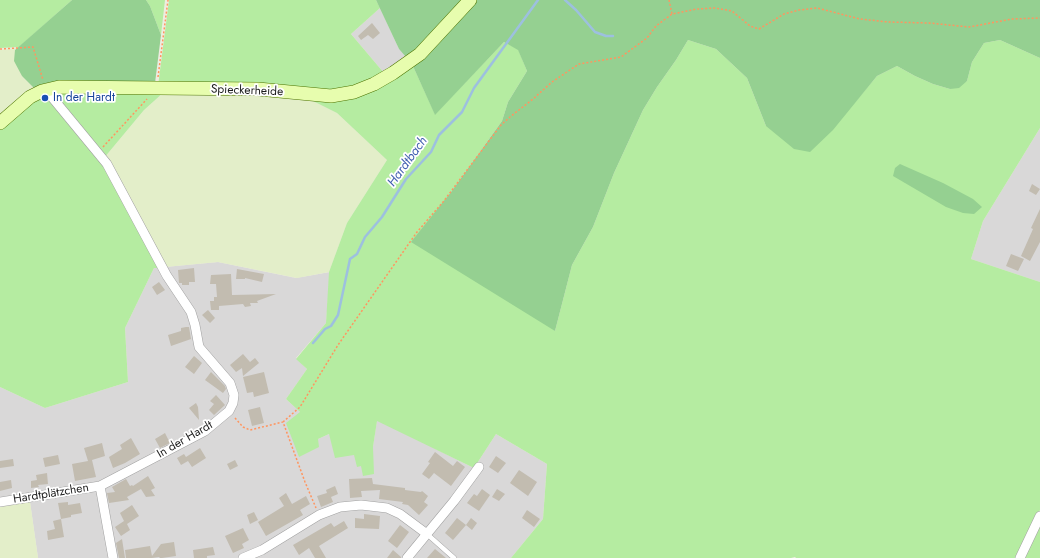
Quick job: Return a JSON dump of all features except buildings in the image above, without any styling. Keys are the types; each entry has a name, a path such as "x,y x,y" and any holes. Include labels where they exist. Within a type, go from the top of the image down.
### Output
{"main road":[{"name":"Spieckerheide","path":"0,122 38,92 60,87 75,86 258,90 331,96 354,92 393,74 415,58 431,43 470,0"}],"street":[{"path":"46,90 107,164 167,276 191,312 199,347 230,383 234,395 229,411"},
{"name":"In der Hardt","path":"100,486 205,431 229,411"},
{"path":"407,558 478,466"},
{"name":"Hardtplätzchen","path":"0,502 100,486 113,558"},
{"path":"243,558 262,550 319,515 340,506 361,505 387,508 400,514 427,534"},
{"path":"1020,558 1040,516"}],"lane":[{"path":"427,534 454,558"}],"path":[{"path":"98,153 157,88 168,0"},
{"path":"669,0 672,14"},
{"path":"229,411 243,427 250,430 283,422 300,407 338,345 417,232 443,202 505,121 552,82 580,64 621,57 647,38 656,26 672,14 697,9 715,8 732,11 750,26 759,29 784,14 799,10 817,8 860,18 888,22 929,23 969,27 1012,19 1040,18"},
{"path":"0,49 33,47 46,90"},
{"path":"283,422 319,515"}],"shaded area":[{"path":"380,8 399,49 408,59 384,73 351,34"},
{"path":"1040,128 1040,282 971,259 983,221"},
{"path":"218,262 296,278 330,272 326,323 296,358 307,369 286,399 300,412 318,439 329,434 354,455 361,466 373,474 373,447 377,420 474,468 496,434 547,464 543,519 511,558 38,558 30,502 0,507 0,387 45,408 128,382 125,328 154,268"}],"green space":[{"path":"0,0 72,0 19,47 0,48"},
{"path":"72,0 146,0 150,6 161,35 155,83 36,90 22,76 14,61 15,50"},
{"path":"146,0 165,0 161,35 150,6"},
{"path":"169,0 376,0 380,8 351,34 384,73 342,91 158,86"},
{"path":"376,0 1040,0 1040,58 1000,40 984,43 972,62 967,81 959,88 950,89 933,84 897,66 877,76 833,130 810,152 794,149 766,126 747,78 716,49 688,40 643,110 614,173 593,227 572,265 555,331 411,242 451,192 502,121 508,102 527,71 518,50 504,42 435,115 412,64 399,49"},
{"path":"688,40 716,49 747,78 766,126 856,101 877,76 897,66 933,84 950,89 967,81 972,62 984,43 1000,40 1040,58 1040,128 983,221 971,259 1040,282 1040,510 1016,558 511,558 543,519 547,464 496,434 474,468 377,421 373,447 374,474 363,476 361,466 357,467 354,455 335,458 329,434 318,439 319,447 299,457 286,423 300,412 286,399 307,369 296,359 326,323 329,272 347,223 387,160 337,113 305,97 332,99 412,64 435,114 504,42 518,49 527,71 508,102 502,121 443,203 555,331 572,265 593,227 614,173 643,110"},
{"path":"17,48 15,50 22,76 36,90 0,120 0,50"},
{"path":"50,92 164,92 144,110 104,158"},
{"path":"164,92 278,94 305,97 337,113 387,160 347,223 329,272 297,278 218,262 165,267 104,158 144,110"},
{"path":"45,93 97,153 161,268 154,268 125,328 128,382 45,408 0,387 0,128"},
{"path":"900,164 943,183 973,199 982,207 974,214 963,213 946,207 893,176 895,168"},
{"path":"30,502 38,558 0,558 0,507"},
{"path":"1040,523 1040,558 1023,558"}],"waterway":[{"name":"Hardtbach","path":"313,343 325,329 331,326 338,315 350,259 357,254 365,237 382,217 406,179 431,152 439,135 462,112 474,88 538,0"},
{"path":"565,0 595,32 606,36 613,36"}],"place":[{"name":"In der Hardt","path":"45,98"}]}
